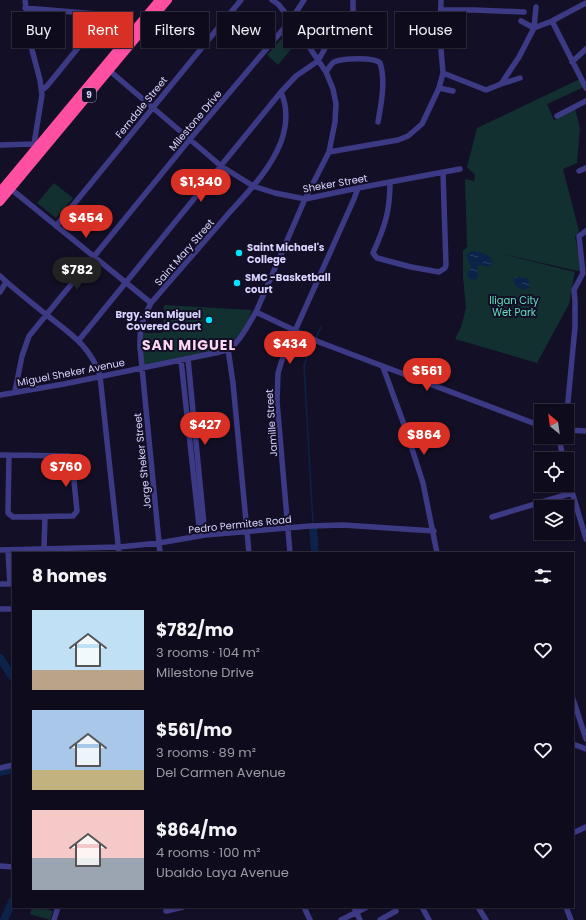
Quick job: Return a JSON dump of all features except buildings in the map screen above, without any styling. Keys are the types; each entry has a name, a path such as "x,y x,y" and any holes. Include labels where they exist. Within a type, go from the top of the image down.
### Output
{"highway":[{"name":"9","path":"0,191 159,0"},
{"name":"9","path":"0,202 11,189 38,147 110,71 168,0"}],"street":[{"path":"0,145 38,147 42,90 31,46 25,0"},
{"name":"Ferndale Street","path":"56,226 241,0"},
{"path":"272,0 284,12"},
{"name":"Milestone Drive","path":"296,12 304,0"},
{"path":"352,12 353,0"},
{"path":"329,152 398,140 408,136 422,124 440,88 443,73 440,37 441,0"},
{"path":"521,21 534,28 552,21 586,3"},
{"path":"501,84 519,57 534,28 536,7"},
{"path":"26,8 73,12"},
{"path":"441,10 524,12"},
{"path":"552,21 585,86"},
{"name":"Milestone Drive","path":"15,391 25,344 29,336 190,139 283,29"},
{"path":"42,90 78,48"},
{"path":"249,552 233,383 228,350 239,339 256,312 305,199 329,152 333,135 336,104 333,89 326,72 310,48"},
{"path":"79,340 281,92 296,76 318,60 325,48"},
{"path":"572,62 586,49"},
{"path":"326,72 332,64 340,60 372,59 380,63 382,73 382,94 378,122"},
{"name":"Sheker Street","path":"110,71 221,166 253,186 287,196 305,199 460,169"},
{"path":"443,73 486,90 520,78"},
{"path":"440,88 453,91"},
{"name":"Saint Mary Street","path":"141,368 139,333 143,316 151,303 266,171 281,141 285,124 287,112 281,92"},
{"path":"557,116 586,101"},
{"path":"579,171 586,168"},
{"path":"390,182 390,203 387,218 373,253 374,255 377,258 411,267 439,272 445,268 446,265 443,173"},
{"name":"Jamille Street","path":"290,552 277,402 278,373 282,360 296,332 358,188"},
{"path":"11,189 151,303"},
{"path":"568,404 575,327 574,290 583,273 579,236 586,231"},
{"path":"0,276 79,340 92,358 100,376 119,550"},
{"path":"0,292 6,282"},
{"path":"256,312 313,340 534,423"},
{"name":"Miguel Sheker Avenue","path":"0,395 15,391 64,384 228,350"},
{"path":"188,359 202,535"},
{"path":"181,360 202,535"},
{"path":"383,366 423,483 434,531 437,552"},
{"name":"Jorge Sheker Street","path":"141,368 160,552"},
{"path":"574,430 586,431"},
{"path":"0,455 9,455 69,456 72,461 76,514 73,516 12,517 8,513 9,455"},
{"path":"492,517 572,493 586,539"},
{"path":"44,549 45,517"},
{"name":"Pedro Permites Road","path":"0,550 119,550 202,535 248,530 343,525 434,531"},
{"path":"0,584 10,584 8,550"},
{"path":"0,609 12,608"},
{"path":"574,702 586,739"},
{"path":"574,744 586,749"},
{"path":"0,768 12,765"},
{"path":"574,832 586,827"},
{"path":"0,866 12,867"},
{"path":"54,920 58,908"},
{"path":"166,911 179,908"},
{"path":"304,908 309,920"},
{"path":"423,908 429,920"},
{"path":"479,908 486,920"},
{"path":"566,908 572,920"},
{"path":"341,920 355,910 360,920"},
{"path":"380,920 396,911"}],"green space":[{"path":"281,39 283,41 283,48 292,48 278,65 267,55 273,48 275,48"},
{"name":"Iligan City Wet Park","path":"580,79 584,87 547,104 554,120 575,109 580,128 577,163 563,169 579,231 575,237 582,272 498,253 575,272 569,304 537,363 455,339 461,327 466,308 463,277 463,251 468,246 465,179 474,181 475,175 467,167 477,128"},
{"path":"54,183 73,198 56,218 37,203"},
{"path":"164,305 252,310 240,334 230,343 218,350 143,366 142,333 163,333"},
{"path":"32,908 42,908 53,911 50,920 30,914"}],"water":[{"path":"474,251 486,254 492,261 492,264 488,267 478,266 477,271 479,276 475,280 470,279 467,274 471,267 467,259 467,255"},
{"path":"517,276 529,280 529,288 522,290 515,285 513,280"}],"waterway":[{"path":"316,338 321,327"},
{"path":"313,524 304,366 309,351 315,342"},
{"path":"313,528 315,552"},
{"path":"0,658 12,676"},
{"path":"0,772 12,769"},
{"path":"4,920 12,902"}],"place":[{"name":"Saint Michael's College","path":"239,253"},
{"name":"SMC -Basketball court","path":"237,283"},
{"name":"Brgy. San Miguel Covered Court","path":"209,320"}],"district":[{"name":"SAN MIGUEL","path":"189,345"}]}
